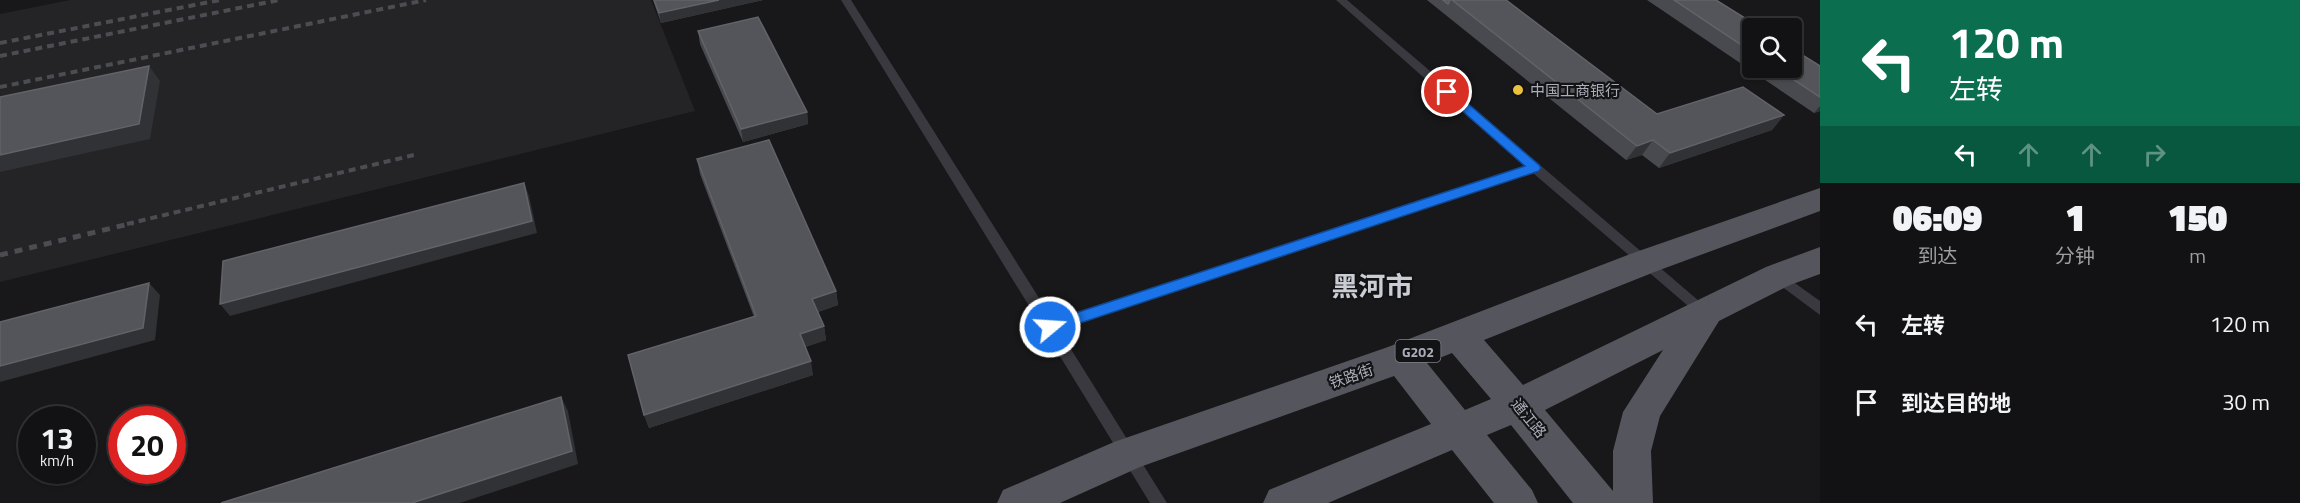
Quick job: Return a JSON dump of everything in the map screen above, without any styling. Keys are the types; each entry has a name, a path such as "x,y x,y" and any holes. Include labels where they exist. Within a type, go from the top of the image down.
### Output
{"main road":[{"name":"铁路街","path":"1017,503 1128,454 1401,358 1645,262 1820,199"},
{"path":"1284,503 1518,405 1778,276 1820,260"},
{"path":"1633,503 1632,452 1642,412 1706,313"},
{"name":"通江路","path":"1458,336 1598,503"},
{"path":"1401,358 1518,503"}],"lane":[{"path":"846,0 1159,503"},
{"path":"1341,0 1706,313"},
{"path":"1050,327 1535,168"},
{"path":"1778,276 1820,309"}],"shaded area":[{"path":"70,0 651,0 695,111 0,282 0,14"}],"building":[{"path":"654,0 719,0 659,13"},
{"path":"1452,0 1506,0 1657,114 1743,87 1784,115 1670,153 1653,140 1637,146"},
{"path":"1674,0 1716,0 1745,18 1742,18 1742,45"},
{"path":"758,17 807,112 741,129 698,31"},
{"path":"1802,55 1820,66 1820,97 1791,78 1802,78"},
{"path":"149,66 139,124 0,155 0,97"},
{"path":"769,140 836,291 812,299 824,326 800,334 811,361 644,415 628,355 756,316 697,159"},
{"path":"524,183 532,221 220,304 223,261"},
{"path":"149,283 143,328 0,366 0,322"},
{"path":"561,397 572,451 412,503 221,503"}],"railway":[{"path":"0,43 220,0"},
{"path":"0,56 279,0"},
{"path":"0,87 426,0"},
{"path":"127,224 414,155"},
{"path":"0,255 133,223"}],"place":[{"name":"中国工商银行","path":"1518,90"}],"district":[{"name":"黑河市","path":"1372,285"}],"route":[{"path":"1050,327 1535,168 1447,92"}]}
